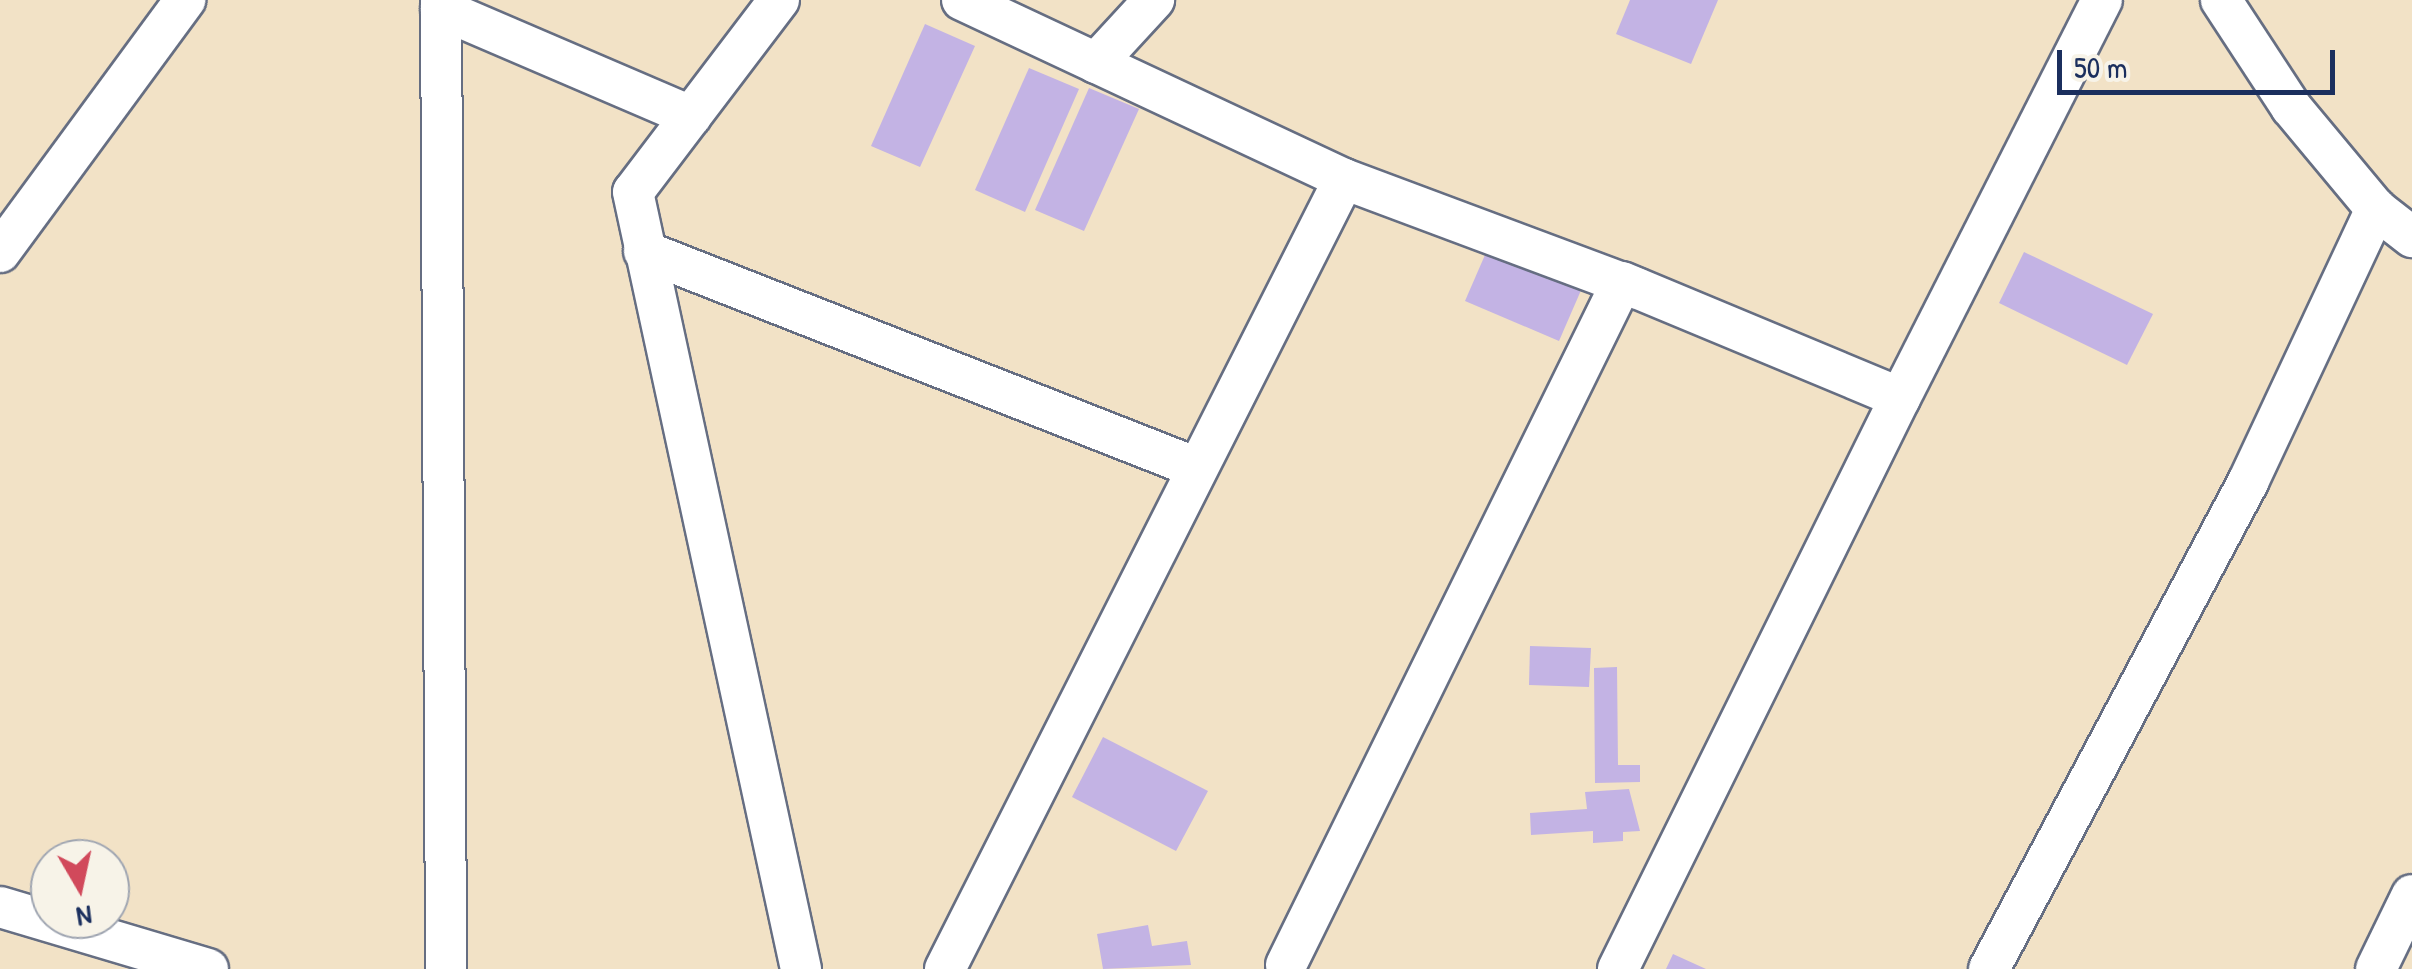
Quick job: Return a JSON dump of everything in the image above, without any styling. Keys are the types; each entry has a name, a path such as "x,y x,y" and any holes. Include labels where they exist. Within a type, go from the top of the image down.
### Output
{"street":[{"path":"0,252 185,0"},
{"path":"779,0 632,192 801,969"},
{"path":"962,0 1344,179 1629,285 1900,398"},
{"path":"1096,63 1154,0"},
{"path":"2221,0 2290,108 2376,209 2412,237"},
{"path":"1618,969 2097,1"},
{"path":"446,969 442,4 691,116"},
{"path":"945,969 1344,179"},
{"path":"1989,969 2248,482 2376,209"},
{"path":"644,251 1197,468"},
{"path":"1289,968 1629,285"},
{"path":"2376,969 2412,895"},
{"path":"0,907 208,969"}],"building":[{"path":"1630,0 1718,0 1691,64 1616,34"},
{"path":"925,24 975,46 920,167 871,146"},
{"path":"1029,68 1079,89 1025,212 975,190"},
{"path":"1089,88 1139,109 1084,231 1035,210"},
{"path":"1488,248 1582,288 1559,341 1465,301"},
{"path":"2024,252 2153,314 2127,365 1999,303"},
{"path":"1530,646 1591,648 1589,687 1529,685"},
{"path":"1617,667 1618,765 1640,765 1640,782 1595,783 1594,668"},
{"path":"1103,737 1208,791 1176,851 1072,797"},
{"path":"1629,789 1640,831 1623,832 1623,841 1593,843 1593,831 1531,835 1530,813 1587,809 1585,792"},
{"path":"1148,925 1152,946 1187,941 1191,965 1103,969 1097,934"},
{"path":"1673,954 1706,969 1666,969"}]}
